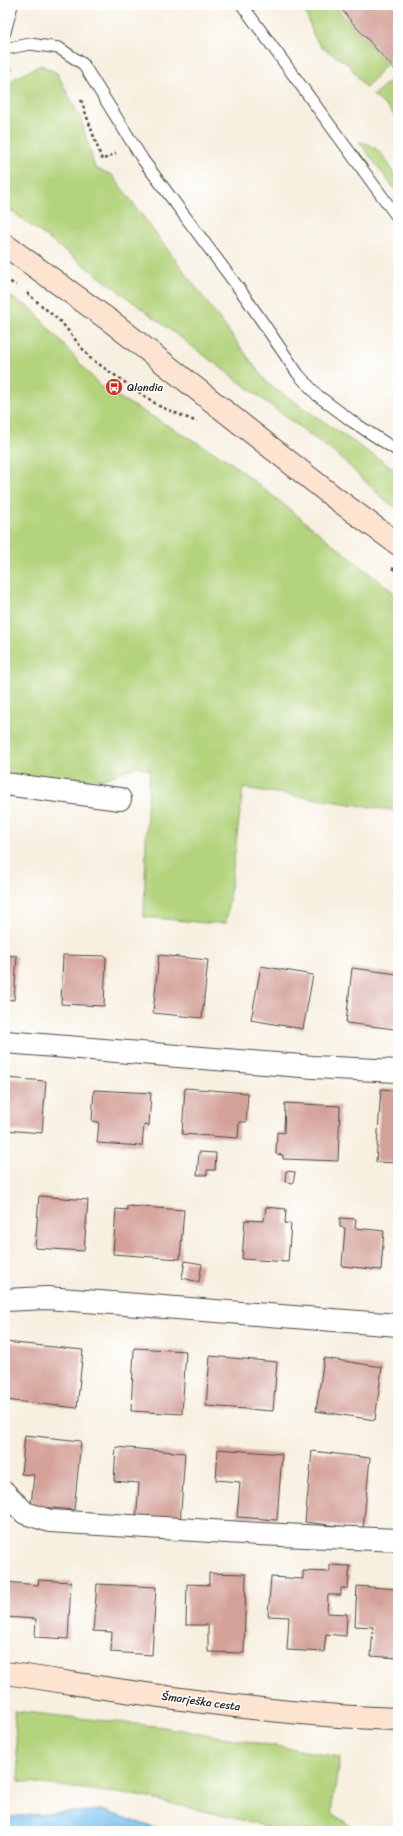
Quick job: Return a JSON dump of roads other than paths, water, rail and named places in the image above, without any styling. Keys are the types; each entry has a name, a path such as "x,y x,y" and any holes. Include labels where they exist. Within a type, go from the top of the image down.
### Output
{"main road":[{"path":"5,245 113,323 329,493 398,544"},
{"name":"Šmarješka cesta","path":"5,1673 233,1706 345,1718 398,1719"}],"street":[{"path":"5,784 120,799"},
{"path":"5,1042 312,1067 398,1071"},
{"path":"5,1300 47,1298 398,1325"},
{"path":"5,1493 25,1513 50,1521 259,1534 398,1540"}],"lane":[{"path":"5,32 12,5"},
{"path":"242,5 398,218"},
{"path":"5,49 30,44 59,48 83,64 143,160 246,298 298,374 317,396 353,422 398,451"}],"water":[{"path":"101,1810 164,1831 5,1831 5,1817"}],"place":[{"name":"Qlandia","path":"114,387"}]}
